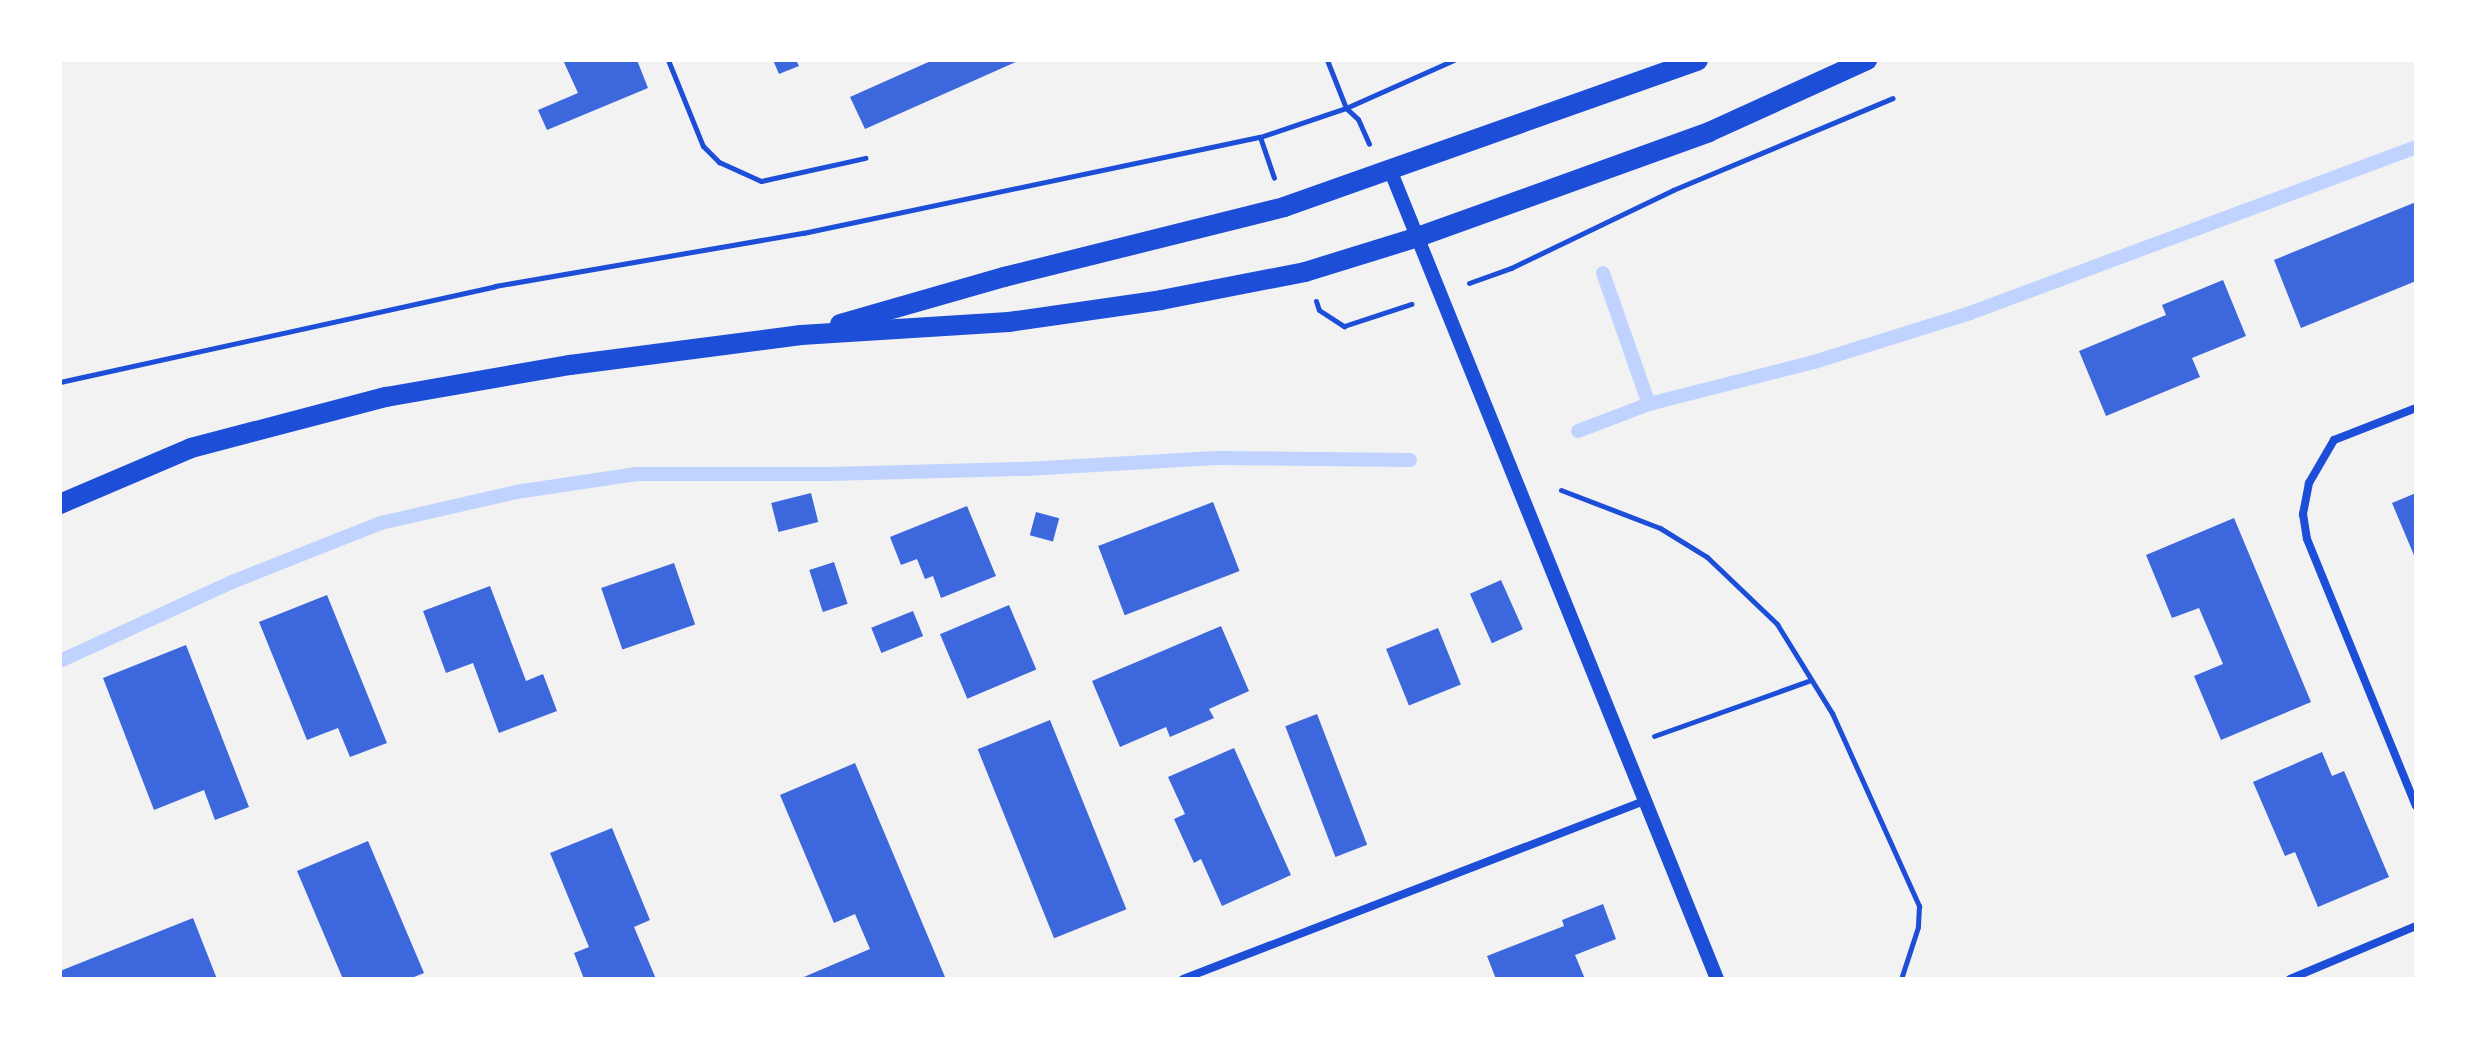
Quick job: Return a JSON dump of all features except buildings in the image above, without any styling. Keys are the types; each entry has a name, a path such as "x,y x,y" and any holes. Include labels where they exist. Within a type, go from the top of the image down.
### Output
{"main road":[{"path":"801,335 1004,277 1284,207 1391,172 1698,60"},
{"path":"60,504 191,448 386,397 570,365 801,335 1009,322 1161,300 1305,272 1415,238 1709,132 1867,60"}],"street":[{"path":"1391,172 1415,238 1717,979"},
{"path":"2416,408 2334,440 2309,483 2303,514 2307,539 2416,806"},
{"path":"1183,979 1646,801"},
{"path":"2290,979 2416,926"}],"path":[{"path":"668,60 703,146 719,162 761,181 865,158"},
{"path":"1327,60 1346,108"},
{"path":"60,382 495,286 803,233 1260,137 1346,108 1454,60"},
{"path":"1531,257 1673,190 1893,98"},
{"path":"1561,490 1660,528 1707,557 1777,624 1832,713 1919,906 1918,927 1901,979"},
{"path":"1654,736 1811,680"}],"waterway":[{"path":"1578,431 1649,404 1814,362 1970,313 2416,147"},
{"path":"1603,273 1649,404"},
{"path":"60,661 232,582 381,523 516,492 637,474 829,474 1026,469 1216,458 1410,460"}]}
